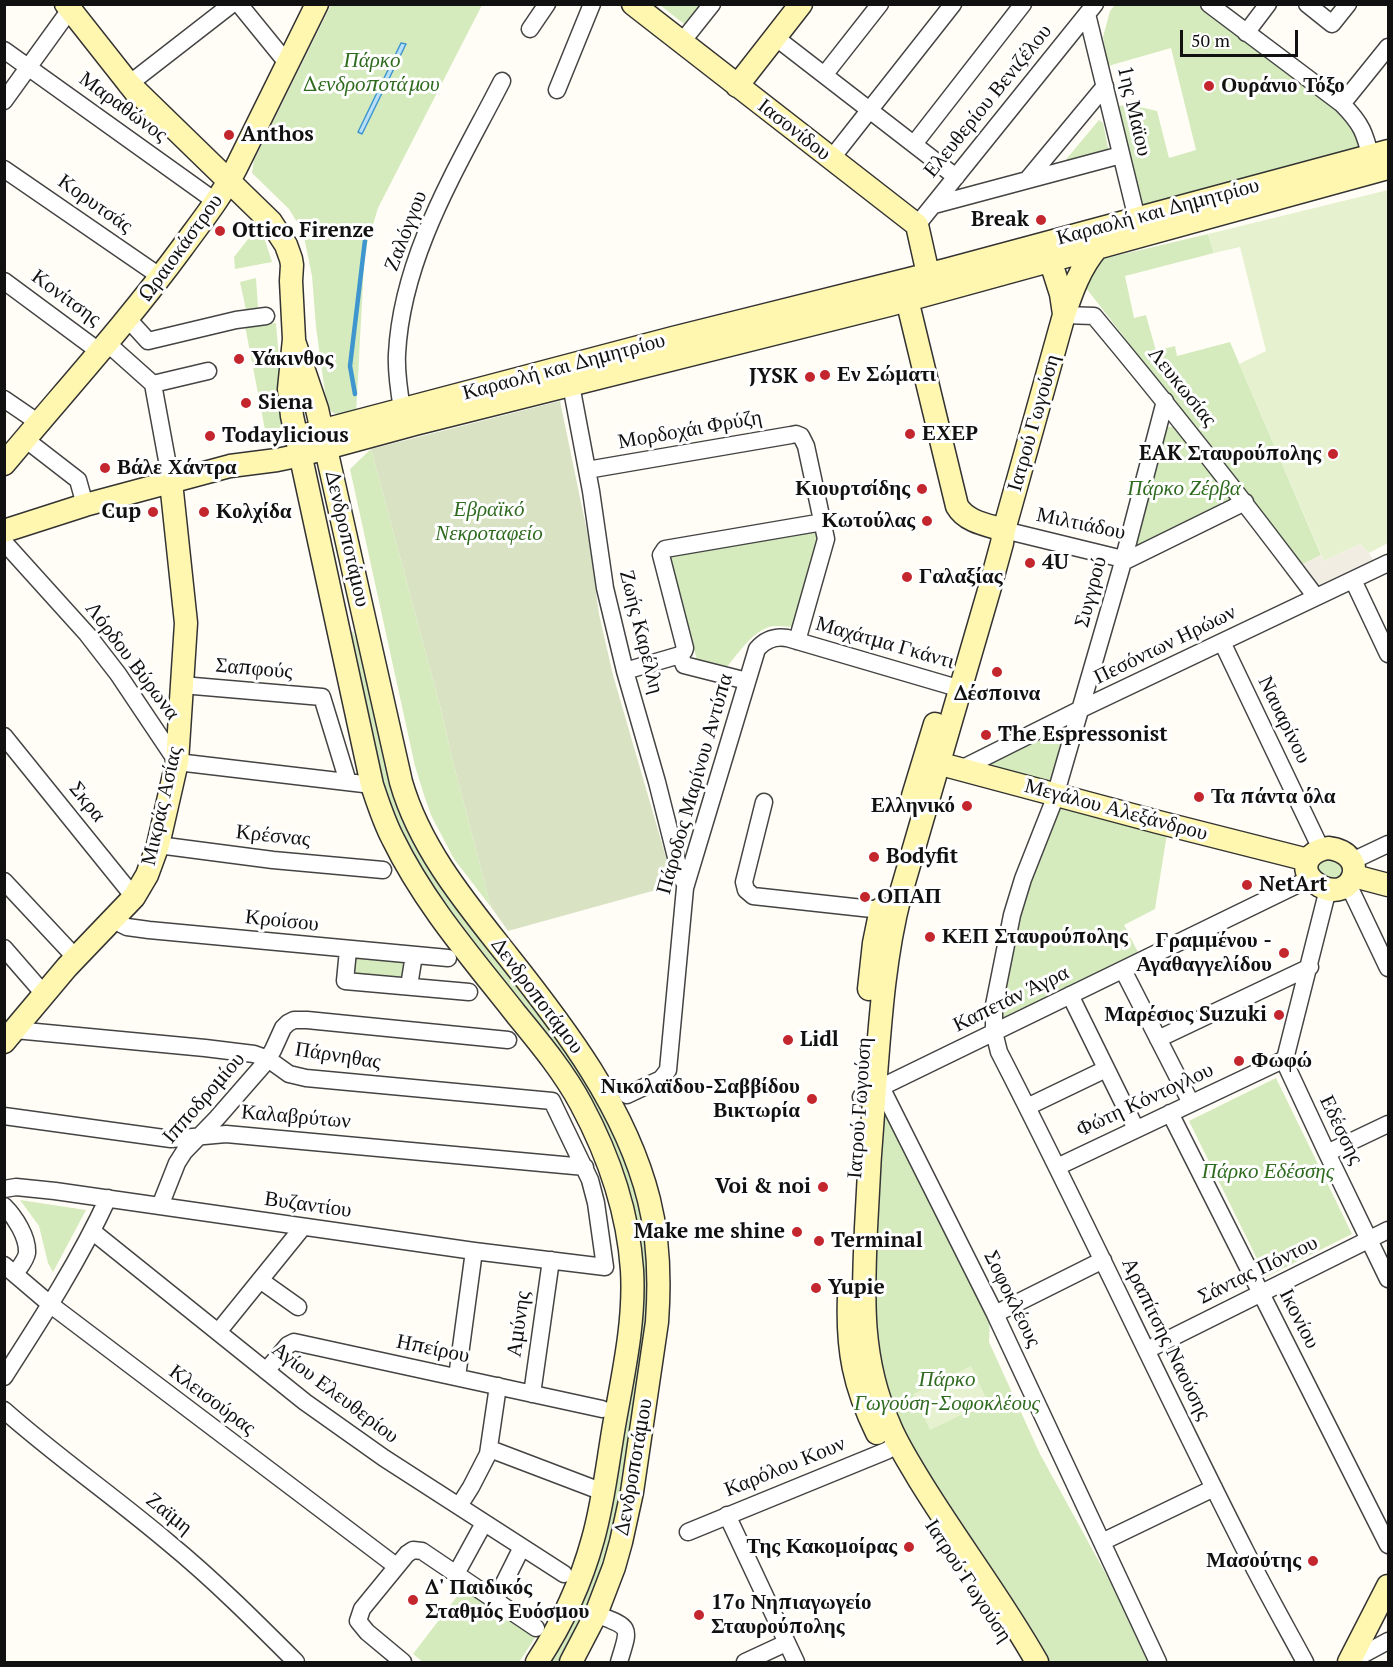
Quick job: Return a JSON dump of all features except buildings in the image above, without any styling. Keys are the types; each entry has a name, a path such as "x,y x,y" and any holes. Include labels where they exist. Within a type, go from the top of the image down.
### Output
{"main road":[{"name":"Ωραιοκάστρου","path":"4,464 128,319 222,191 316,4"},
{"name":"Ιασονίδου","path":"633,4 917,225"},
{"path":"737,86 801,4"},
{"name":"Δενδροποτάμου","path":"70,6 129,84 222,191 255,206 278,231 291,259 294,339 289,389 292,416 372,785 393,839 423,891 550,1057 581,1103 603,1149 617,1189 630,1244 632,1312 603,1492 593,1539 578,1583 561,1621 537,1662"},
{"name":"Καραολή και Δημητρίου","path":"325,439 402,409 930,284 1047,252 1137,219 1381,162"},
{"name":"Καραολή και Δημητρίου","path":"1047,252 1097,248 1381,162"},
{"path":"917,225 930,284"},
{"name":"Ιατρού Γωγούση","path":"1037,1662 926,1491 868,1413 856,1381 850,1342 849,1296 894,919 942,764 954,687 982,565 993,542 1004,530 1064,315 1076,281 1097,248"},
{"path":"1047,252 1064,315"},
{"path":"905,290 957,506 965,516 1004,530"},
{"name":"Καραολή και Δημητρίου","path":"9,528 230,466 277,460 299,446 325,439 571,385 905,290"},
{"name":"Δενδροποτάμου","path":"294,339 311,387 325,439 401,782 412,814 435,857 457,891 552,1013 595,1077 629,1143 649,1200 655,1231 659,1299 632,1492 614,1567 596,1614 571,1662"},
{"name":"Μικράς Ασίας","path":"10,1036 76,958 134,897 147,875 158,845 177,762 186,623 171,482"},
{"name":"Ιατρού Γωγούση","path":"872,1091 872,962 881,910 942,764"},
{"name":"Μεγάλου Αλεξάνδρου","path":"942,764 1389,885"},
{"name":"Ιατρού Γωγούση","path":"892,1447 910,1492 1021,1662"},
{"path":"1349,1662 1389,1586"}],"street":[{"path":"129,84 232,4"},
{"path":"239,4 287,63"},
{"path":"530,29 547,4"},
{"path":"557,90 592,4"},
{"path":"681,42 712,4"},
{"path":"825,74 880,4"},
{"path":"831,159 953,4"},
{"path":"914,144 1023,4"},
{"path":"1209,4 1342,104 1360,125 1381,162"},
{"path":"1246,33 1268,4"},
{"path":"1307,4 1332,24 1348,4"},
{"path":"4,101 70,6"},
{"name":"1ης Μαϊου","path":"1092,8 1105,86 1137,219"},
{"name":"Ελευθερίου Βενιζέλου","path":"917,225 1092,8"},
{"path":"775,37 956,177"},
{"path":"1342,104 1389,47"},
{"name":"Μαραθώνος","path":"4,50 222,191"},
{"name":"Ζαλόγγου","path":"402,409 397,353 405,303 414,269 432,219 502,81"},
{"path":"1027,180 1105,86"},
{"path":"934,205 1121,155"},
{"name":"Κορυτσάς","path":"4,169 161,277"},
{"name":"Κονίτσης","path":"4,281 104,347 153,384"},
{"name":"Λευκωσίας","path":"1064,315 1094,316 1245,502 1316,597"},
{"path":"128,319 148,341 236,320 266,316"},
{"path":"171,482 153,384 208,371"},
{"name":"Ζωής Καρέλλη","path":"571,385 605,588 681,878 686,885"},
{"path":"4,399 78,480 85,505"},
{"name":"Συγγρού","path":"994,1032 993,1016 998,983 1014,905 1056,794 1123,560 1165,401"},
{"name":"Μορδοχάι Φρύζη","path":"587,470 796,434 801,436 806,446 823,522"},
{"name":"Μιλτιάδου","path":"1004,530 1127,560 1245,502"},
{"path":"625,671 680,655 685,648 661,555 665,549 823,522 826,539 797,640"},
{"name":"Λόρδου Βύρωνα","path":"4,542 87,634 118,674 177,762"},
{"name":"Πεσόντων Ηρώων","path":"942,764 1081,710 1389,563"},
{"path":"1353,580 1389,654"},
{"name":"Πάροδος Μαρίνου Αντύπα","path":"627,1095 657,1082 668,1070 686,885 756,652 764,643 777,637 797,640"},
{"name":"Μαχάτμα Γκάντι","path":"797,640 954,687"},
{"name":"Ναυαρίνου","path":"1222,642 1332,871 1389,968"},
{"path":"680,655 684,665 747,681"},
{"name":"Σαπφούς","path":"182,685 322,697 348,782"},
{"name":"Σκρα","path":"4,736 134,897"},
{"path":"177,762 372,785"},
{"path":"764,802 744,882 746,890 753,896 881,910"},
{"name":"Καπετάν Άγρα","path":"872,1091 1389,844"},
{"name":"Κρέσνας","path":"158,845 273,860 383,870"},
{"path":"1285,1059 1310,967 1332,871"},
{"path":"4,880 76,958"},
{"name":"Κροίσου","path":"113,920 127,927 149,930 448,958"},
{"path":"4,948 44,994"},
{"path":"348,950 345,981 469,992"},
{"path":"410,986 414,955"},
{"path":"1158,1039 1310,967"},
{"path":"1123,970 1191,1103"},
{"path":"1070,995 1136,1129"},
{"name":"Ιπποδρομίου","path":"160,1206 178,1160 268,1059 282,1030 294,1020 508,1040"},
{"name":"Αραπίτσης Ναούσης","path":"994,1032 999,1052 1245,1551 1305,1662"},
{"name":"Πάρνηθας","path":"10,1036 206,1048 254,1054 300,1077 552,1101 585,1167"},
{"name":"Φώτη Κόντογλου","path":"1057,1167 1285,1059"},
{"name":"Εδέσσης","path":"1285,1059 1288,1071 1389,1279"},
{"path":"1027,1107 1106,1069"},
{"name":"Σοφοκλέους","path":"872,1091 995,1314 1158,1662"},
{"name":"Ικονίου","path":"1170,1113 1389,1545"},
{"name":"Καλαβρύτων","path":"4,1116 171,1139 198,1138 218,1134 251,1135 585,1167"},
{"path":"1327,1153 1389,1124"},
{"name":"Βυζαντίου","path":"4,1189 16,1187 108,1198 474,1251 605,1267 596,1203 585,1167"},
{"path":"4,1377 51,1305 93,1231 108,1198"},
{"path":"4,1206 17,1222 27,1252 26,1258 10,1270"},
{"path":"218,1332 303,1227"},
{"name":"Σάντας Πόντου","path":"1146,1350 1389,1230"},
{"name":"Αγίου Ελευθερίου","path":"93,1231 305,1402 384,1458 564,1574"},
{"path":"458,1377 474,1251"},
{"name":"Αμύνης","path":"532,1394 551,1260"},
{"path":"995,1314 1103,1260"},
{"name":"Κλεισούρας","path":"10,1270 51,1305 396,1566"},
{"path":"260,1280 298,1307"},
{"name":"Ηπείρου","path":"266,1371 294,1342 602,1409"},
{"path":"459,1506 490,1449 498,1386"},
{"name":"Ζαϊμη","path":"4,1410 169,1543 243,1609 296,1662"},
{"name":"Καρόλου Κουν","path":"688,1532 892,1447"},
{"path":"490,1449 603,1492"},
{"path":"1102,1542 1214,1488"},
{"path":"727,1515 796,1662"},
{"path":"456,1574 484,1523"},
{"path":"495,1600 522,1547"},
{"path":"403,1662 367,1632 358,1621 362,1608 396,1566 413,1550 422,1551 536,1628"},
{"path":"596,1614 621,1624 626,1630 626,1639 619,1662"},
{"path":"1349,1662 1389,1641"},
{"path":"745,1662 786,1642"}],"green space":[{"name":"Πάρκο Δενδροποτάμου","path":"331,5 482,5 378,208 367,244 364,264 356,415 336,414 327,407 316,327 312,276 303,232 289,209 252,173 254,160"},
{"path":"660,5 700,5 684,24"},
{"name":"Ουράνιο Τόξο","path":"1115,5 1198,5 1339,111 1358,133 1364,151 1142,205 1116,106 1131,105 1157,111 1169,158 1196,150 1171,48 1108,66 1103,37 1110,11"},
{"path":"1099,120 1103,123 1109,152 1063,163"},
{"name":"EAK Σταυρούπολης","path":"1388,190 1388,543 1369,553 1360,544 1324,561 1239,364 1266,351 1240,247 1214,253 1208,234"},
{"path":"256,229 264,237 272,262 235,269 234,257"},
{"path":"1208,234 1214,253 1125,276 1134,318 1146,315 1156,351 1175,346 1177,356 1230,342 1321,555 1301,565 1086,288 1088,278 1102,259"},
{"path":"256,278 258,308 246,310 240,282"},
{"path":"276,323 285,431 266,435 245,326"},
{"name":"Εβραϊκό Νεκροταφείο","path":"560,401 589,541 599,614 613,675 674,885 508,931 491,907 371,449"},
{"name":"Πάρκο Ζέρβα","path":"1166,427 1180,427 1232,500 1134,552"},
{"path":"371,449 491,907 454,859 431,815 415,766 350,469"},
{"path":"816,529 818,542 794,627 772,626 762,630 745,644 726,668 698,663 666,554"},
{"path":"353,631 368,673 382,735 506,968 590,1086 618,1139 637,1189 648,1253 649,1314 620,1507 605,1565 585,1614 560,1662 550,1662 559,1647 641,1267 542,1032 429,884 391,809 350,634"},
{"path":"1076,717 1054,790 975,767"},
{"path":"1060,804 1167,834 1155,909 1124,925 1141,958 1001,1024 1003,983 1024,893"},
{"path":"1327,854 1350,872 1328,883 1313,863"},
{"path":"348,950 414,955 409,986 345,981"},
{"name":"Πάρκο Εδέσσης","path":"1276,1078 1352,1234 1266,1277 1189,1121"},
{"name":"Πάρκο Γωγούση-Σοφοκλέους","path":"880,1092 990,1316 989,1342 1040,1454 1152,1662 1050,1662 922,1465 889,1406 870,1324"},
{"path":"20,1200 86,1210 53,1272 48,1263 39,1226"},
{"path":"971,1366 988,1402 930,1430 913,1394"},
{"path":"465,1586 537,1635 519,1662 423,1662 413,1654"}],"shaded area":[{"path":"1360,544 1376,565 1320,591 1301,565 1321,555 1324,561"}],"water":[{"path":"401,43 406,44 362,134 358,132"}],"waterway":[{"path":"355,394 350,366 365,240"}],"place":[{"name":"Ουράνιο Τόξο","path":"1209,86"},
{"name":"Anthos","path":"229,135"},
{"name":"Break","path":"1041,220"},
{"name":"Ottico Firenze","path":"220,231"},
{"name":"Υάκινθος","path":"239,359"},
{"name":"Εν Σώματι","path":"825,375"},
{"name":"JYSK","path":"810,377"},
{"name":"Siena","path":"246,403"},
{"name":"ΕΧΕΡ","path":"910,434"},
{"name":"Todaylicious","path":"210,436"},
{"name":"EAK Σταυρούπολης","path":"1333,454"},
{"name":"Βάλε Χάντρα","path":"105,468"},
{"name":"Κιουρτσίδης","path":"922,489"},
{"name":"Cup","path":"153,512"},
{"name":"Κολχίδα","path":"204,512"},
{"name":"Κωτούλας","path":"927,521"},
{"name":"4U","path":"1030,563"},
{"name":"Γαλαξίας","path":"907,577"},
{"name":"Δέσποινα","path":"997,672"},
{"name":"The Espressonist","path":"986,735"},
{"name":"Τα πάντα όλα","path":"1199,797"},
{"name":"Ελληνικό","path":"967,806"},
{"name":"Bodyfit","path":"874,857"},
{"name":"NetArt","path":"1247,885"},
{"name":"ΟΠΑΠ","path":"865,897"},
{"name":"ΚΕΠ Σταυρούπολης","path":"930,937"},
{"name":"Γραμμένου - Αγαθαγγελίδου","path":"1284,953"},
{"name":"Μαρέσιος Suzuki","path":"1279,1015"},
{"name":"Lidl","path":"788,1040"},
{"name":"Φωφώ","path":"1239,1061"},
{"name":"Νικολαϊδου-Σαββίδου Βικτωρία","path":"812,1099"},
{"name":"Voi & noi","path":"823,1187"},
{"name":"Make me shine","path":"797,1232"},
{"name":"Terminal","path":"819,1241"},
{"name":"Yupie","path":"816,1288"},
{"name":"Της Κακομοίρας","path":"909,1547"},
{"name":"Μασούτης","path":"1313,1561"},
{"name":"Δ' Παιδικός Σταθμός Ευόσμου","path":"413,1600"},
{"name":"17ο Νηπιαγωγείο Σταυρούπολης","path":"699,1615"}]}
